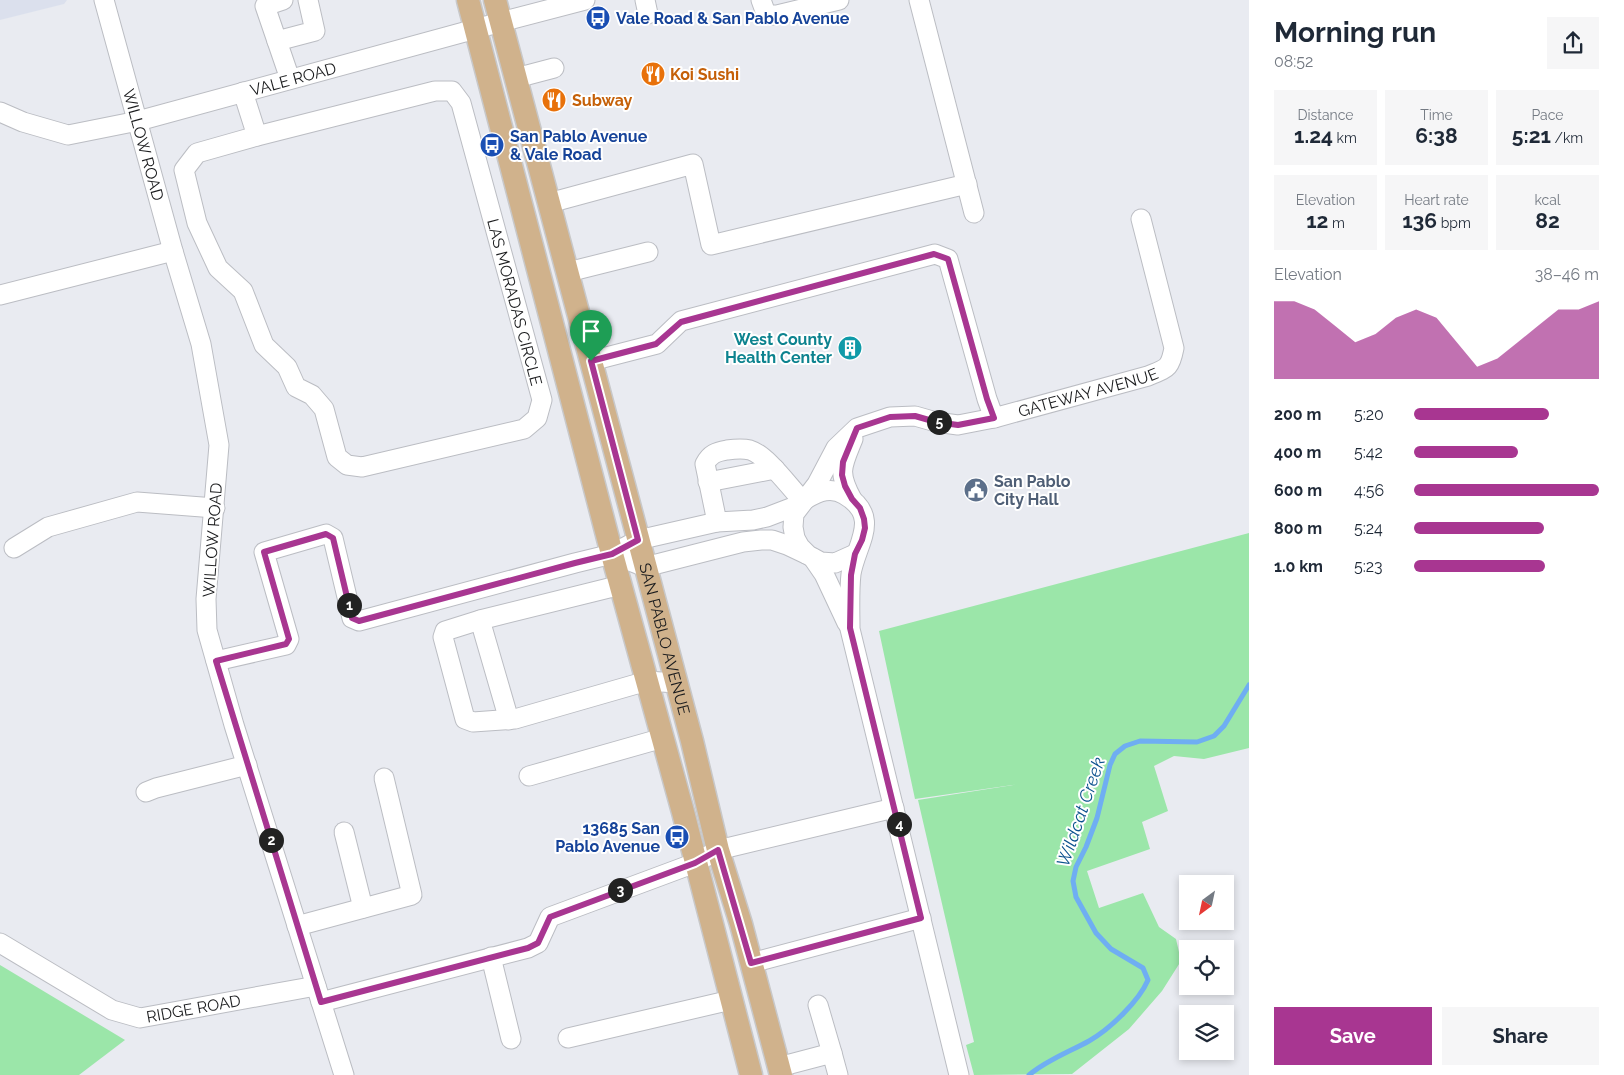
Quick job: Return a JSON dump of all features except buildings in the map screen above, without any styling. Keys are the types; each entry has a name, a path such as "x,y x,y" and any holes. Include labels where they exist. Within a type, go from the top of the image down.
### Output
{"main road":[{"name":"SAN PABLO AVENUE","path":"468,0 612,554 663,738 751,1075"},
{"name":"SAN PABLO AVENUE","path":"495,0 676,683 718,850 780,1071"},
{"path":"729,990 736,984 743,994 757,1041 768,1063 780,1071"}],"street":[{"name":"WILLOW ROAD","path":"104,0 173,251 201,344 218,445 206,599 207,630 344,1075"},
{"path":"283,0 265,6 290,79"},
{"path":"277,41 315,31 308,0"},
{"name":"VALE ROAD","path":"0,112 23,122 68,135 138,121 585,0"},
{"path":"761,0 769,14 777,15 839,0"},
{"path":"919,0 974,213"},
{"path":"516,78 554,68"},
{"name":"LAS MORADAS CIRCLE","path":"435,91 452,91 461,103 542,400 536,418 524,429 362,467 347,465 337,457 324,409 312,395 296,387 287,367 264,345 243,291 218,268 197,223 184,170 197,153 257,136 435,91"},
{"path":"243,92 257,136"},
{"path":"549,203 693,164 711,246 967,184"},
{"name":"GATEWAY AVENUE","path":"803,502 818,484 836,448 857,428 890,417 915,416 936,422 958,425 994,418 1148,376 1170,364 1174,348 1140,219"},
{"path":"0,295 173,251"},
{"path":"568,272 648,252"},
{"path":"591,361 656,344 681,322 934,254 948,259 994,418"},
{"path":"850,628 851,575 855,554 862,540 865,528 860,508 852,499 842,475 843,462 857,428"},
{"path":"717,522 705,464 709,456 717,452 737,448 751,450 775,469 803,502"},
{"path":"708,482 775,469"},
{"path":"216,661 286,644 289,639 264,552 326,534 333,538 352,618 359,621 612,554 638,540 717,522 767,517 803,502 819,491 829,490 842,493 852,499"},
{"path":"14,548 48,527 137,502 214,508"},
{"path":"803,502 794,514 793,527 795,538 800,547 811,556 824,574 850,628 959,1075"},
{"path":"612,554 645,567 743,542 761,540 772,540 787,545 821,562 835,563 855,554"},
{"path":"621,585 480,620 445,631 443,637 465,719 473,722 509,720 647,681 676,683"},
{"path":"480,620 509,720"},
{"path":"528,776 663,738"},
{"path":"146,792 247,765"},
{"path":"298,926 412,895 384,778"},
{"name":"RIDGE ROAD","path":"0,944 112,1010 140,1018 319,994 528,948 538,943 550,917 695,863 718,850 894,808"},
{"path":"344,832 363,908"},
{"path":"751,963 921,918"},
{"path":"491,957 511,1039"},
{"path":"568,1038 729,990"},
{"path":"818,1004 838,1075"},
{"path":"780,1071 832,1053"}],"shaded area":[{"path":"0,0 67,0 64,4 0,20"}],"green space":[{"path":"1249,533 1249,748 1204,759 1174,756 1154,766 1168,811 1142,822 1150,849 1087,871 1099,908 1143,893 1159,927 1176,939 1179,964 1162,991 1129,1029 1072,1074 974,1075 966,1045 974,1042 918,800 1026,783 915,799 879,631"},
{"path":"0,965 125,1040 79,1075 0,1075"}],"waterway":[{"name":"Wildcat Creek","path":"1029,1075 1058,1056 1089,1041 1106,1029 1138,997 1148,980 1143,968 1111,949 1096,933 1076,897 1073,881 1076,867 1097,818 1110,765 1115,754 1125,746 1140,741 1197,742 1214,736 1224,726 1249,685"}],"place":[{"name":"Vale Road & San Pablo Avenue","path":"598,18"},
{"name":"Koi Sushi","path":"653,74"},
{"name":"Subway","path":"554,100"},
{"name":"San Pablo Avenue & Vale Road","path":"492,145"},
{"name":"West County Health Center","path":"850,348"},
{"name":"San Pablo City Hall","path":"976,490"},
{"name":"13685 San Pablo Avenue","path":"677,837"}],"route":[{"path":"934,254 948,259 994,418 958,425 936,422 915,416 890,417 857,428 843,462 842,475 852,499 860,508 865,528 862,540 855,554 851,575 850,628 921,918 751,963 718,850 695,863 550,917 538,943 528,948 321,1002 234,725 216,661 286,644 289,639 264,552 326,534 333,538 352,618 359,621 612,554 638,540 591,361 656,344 681,322 934,254"}]}
